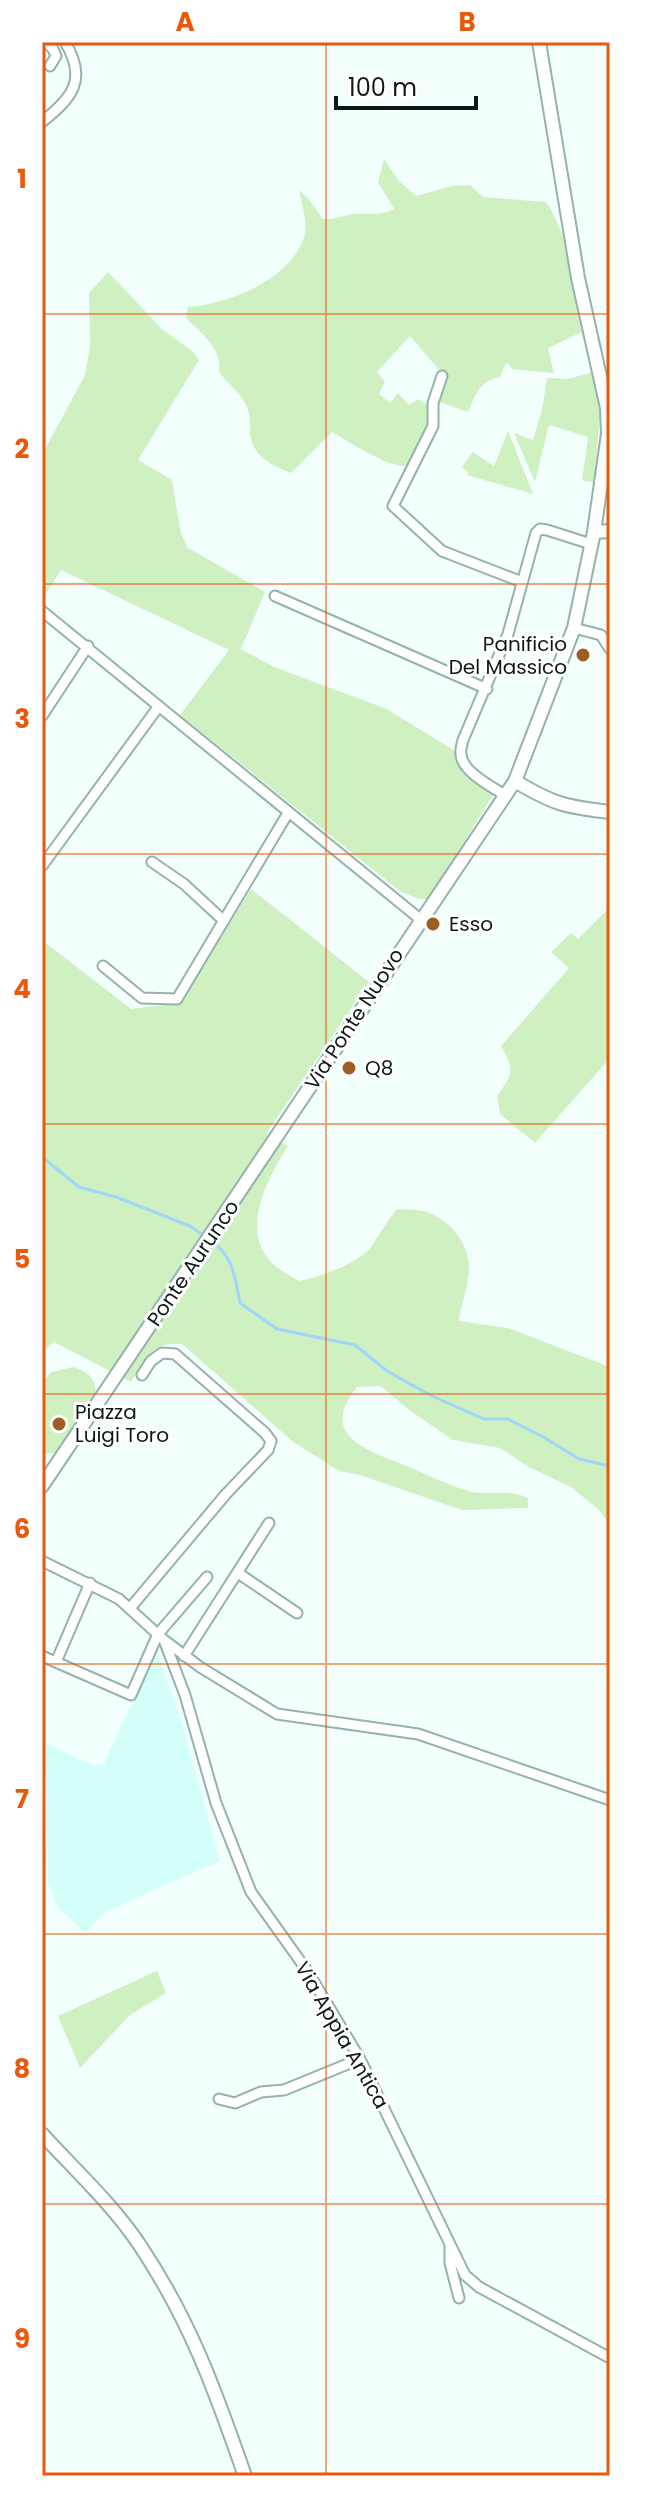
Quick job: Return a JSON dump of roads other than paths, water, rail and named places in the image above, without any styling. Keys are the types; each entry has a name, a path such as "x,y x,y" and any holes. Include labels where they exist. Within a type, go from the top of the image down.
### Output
{"street":[{"path":"46,42 56,56 50,66"},
{"path":"42,122 63,105 74,89 76,71 65,42"},
{"name":"Via Ponte Nuovo","path":"275,1139 515,781 574,628 608,434 607,408 578,278 541,46"},
{"path":"442,376 433,403 433,426 393,506 442,551 522,582"},
{"path":"505,795 473,773 463,762 461,753 463,740 487,689 512,621 536,533 540,529 592,538 610,531"},
{"path":"275,596 487,689"},
{"path":"42,611 420,919"},
{"path":"574,628 601,635 610,649"},
{"path":"42,716 88,646"},
{"path":"42,866 159,706"},
{"path":"529,745 527,768 531,782 543,797"},
{"path":"515,781 566,807 610,812"},
{"path":"103,966 142,998 177,999 288,813"},
{"path":"152,862 184,884 224,921"},
{"name":"Ponte Aurunco","path":"42,1486 275,1139"},
{"path":"131,1607 226,1494 268,1450 271,1441 175,1354 162,1353 151,1361 142,1375"},
{"path":"184,1656 269,1523"},
{"name":"Via Appia Antica","path":"42,1561 90,1583 131,1607 161,1637 185,1695 216,1803 245,1879 322,1995 360,2059 451,2241 457,2260 472,2282 610,2358"},
{"path":"238,1573 297,1613"},
{"path":"42,1656 131,1695 161,1637 207,1577"},
{"path":"56,1662 90,1583"},
{"path":"161,1637 184,1656 277,1714 418,1734 610,1800"},
{"path":"219,2099 235,2103 261,2092 284,2090 360,2059"},
{"path":"42,2134 137,2242 187,2322 245,2476"},
{"path":"451,2241 448,2250 459,2298"}],"waterway":[{"path":"42,1157 79,1187 116,1197 190,1226 206,1237"},
{"path":"212,1241 229,1261 240,1303 277,1329 355,1345 387,1371 430,1395 484,1419 508,1419 579,1459 610,1466"}],"place":[{"name":"Panificio Del Massico","path":"583,655"},
{"name":"Esso","path":"433,924"},
{"name":"Q8","path":"349,1068"},
{"name":"Piazza Luigi Toro","path":"59,1424"}]}
